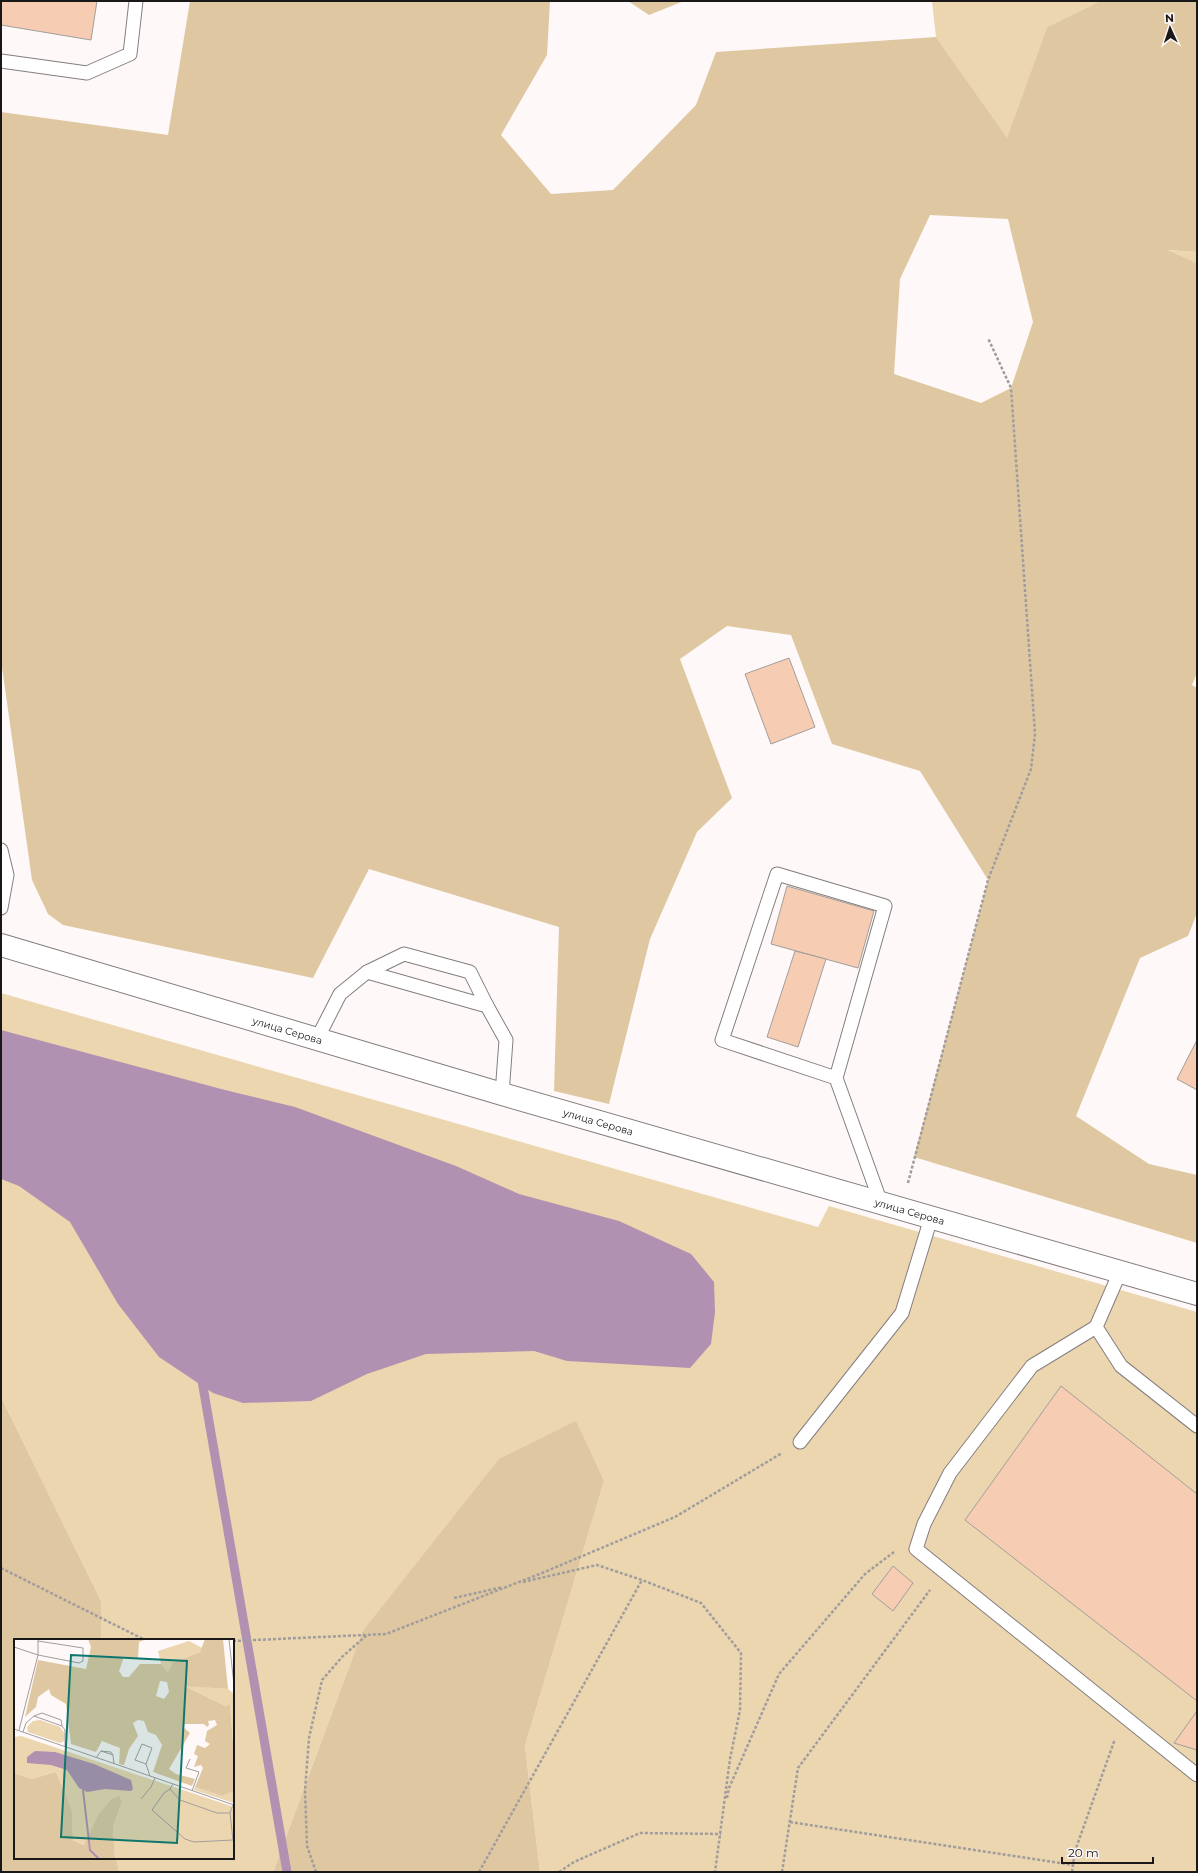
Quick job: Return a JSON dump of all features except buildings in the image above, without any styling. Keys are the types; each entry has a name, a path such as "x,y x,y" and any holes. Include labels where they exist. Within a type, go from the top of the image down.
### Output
{"main road":[{"name":"улица Серова","path":"1,945 502,1094 1197,1294"}],"lane":[{"path":"1,61 87,73 130,54 136,1"},
{"path":"1,850 7,874 1,908"},
{"path":"836,1078 722,1040 777,874 884,906 836,1078 880,1203"},
{"path":"318,1039 340,994 367,972 404,954 470,972 506,1040 502,1094"},
{"path":"367,972 487,1006"},
{"path":"800,1442 902,1313 931,1218"},
{"path":"1120,1272 1096,1327 1032,1366 950,1473 924,1524 916,1549 1197,1775"},
{"path":"1096,1327 1121,1366 1197,1426"}],"path":[{"path":"901,1209 988,880 1031,769 1036,734 1011,388 988,338"},
{"path":"234,1641 386,1634 513,1584 675,1517 800,1442"},
{"path":"715,1872 729,1788 779,1674 865,1574 920,1533"},
{"path":"454,1598 597,1565 701,1602 741,1652 740,1710 730,1759 721,1834"},
{"path":"1,1568 143,1639"},
{"path":"782,1872 798,1768 944,1572"},
{"path":"479,1872 642,1580"},
{"path":"316,1872 306,1846 305,1790 309,1738 322,1680 343,1656 367,1635"},
{"path":"1072,1872 1075,1850 1123,1716"},
{"path":"790,1822 1073,1865"},
{"path":"559,1872 574,1862 640,1833 721,1834"}],"shaded area":[{"path":"190,1 550,1 547,55 501,135 551,194 613,190 696,105 716,52 936,37 1007,138 1047,27 1100,1 1197,1 1197,252 1167,250 1197,263 1197,673 1192,685 1197,688 1197,913 1188,936 1140,958 1076,1116 1149,1164 1197,1175 1197,1243 914,1157 988,880 920,771 832,744 791,635 727,626 680,659 732,798 697,832 650,939 609,1104 554,1091 559,927 369,869 313,978 63,925 48,914 32,880 1,660 1,112 168,135","holes":["930,215 1008,219 1033,322 1011,388 981,403 894,374 900,279"]},
{"path":"628,1 684,1 649,15"},
{"path":"932,1 1100,1 1047,27 1007,139 936,37"},
{"path":"1166,250 1197,252 1197,263"},
{"path":"1,993 818,1227 829,1206 1197,1312 1197,1872 540,1872 525,1746 604,1481 362,1632 273,1872 119,1872 116,1859 234,1859 234,1639 101,1639 101,1601 1,1397"},
{"path":"1,1030 225,1090 295,1107 456,1166 519,1194 619,1221 691,1254 714,1282 715,1312 711,1344 690,1368 567,1361 534,1351 426,1354 367,1374 311,1401 243,1403 213,1393 159,1357 118,1304 70,1222 19,1186 1,1179"},
{"path":"1,1397 101,1601 101,1639 14,1639 14,1859 116,1859 119,1872 1,1872"},
{"path":"576,1421 604,1481 525,1746 540,1872 273,1872 362,1632 499,1459"}],"waterway":[{"path":"201,1375 287,1872"}]}
